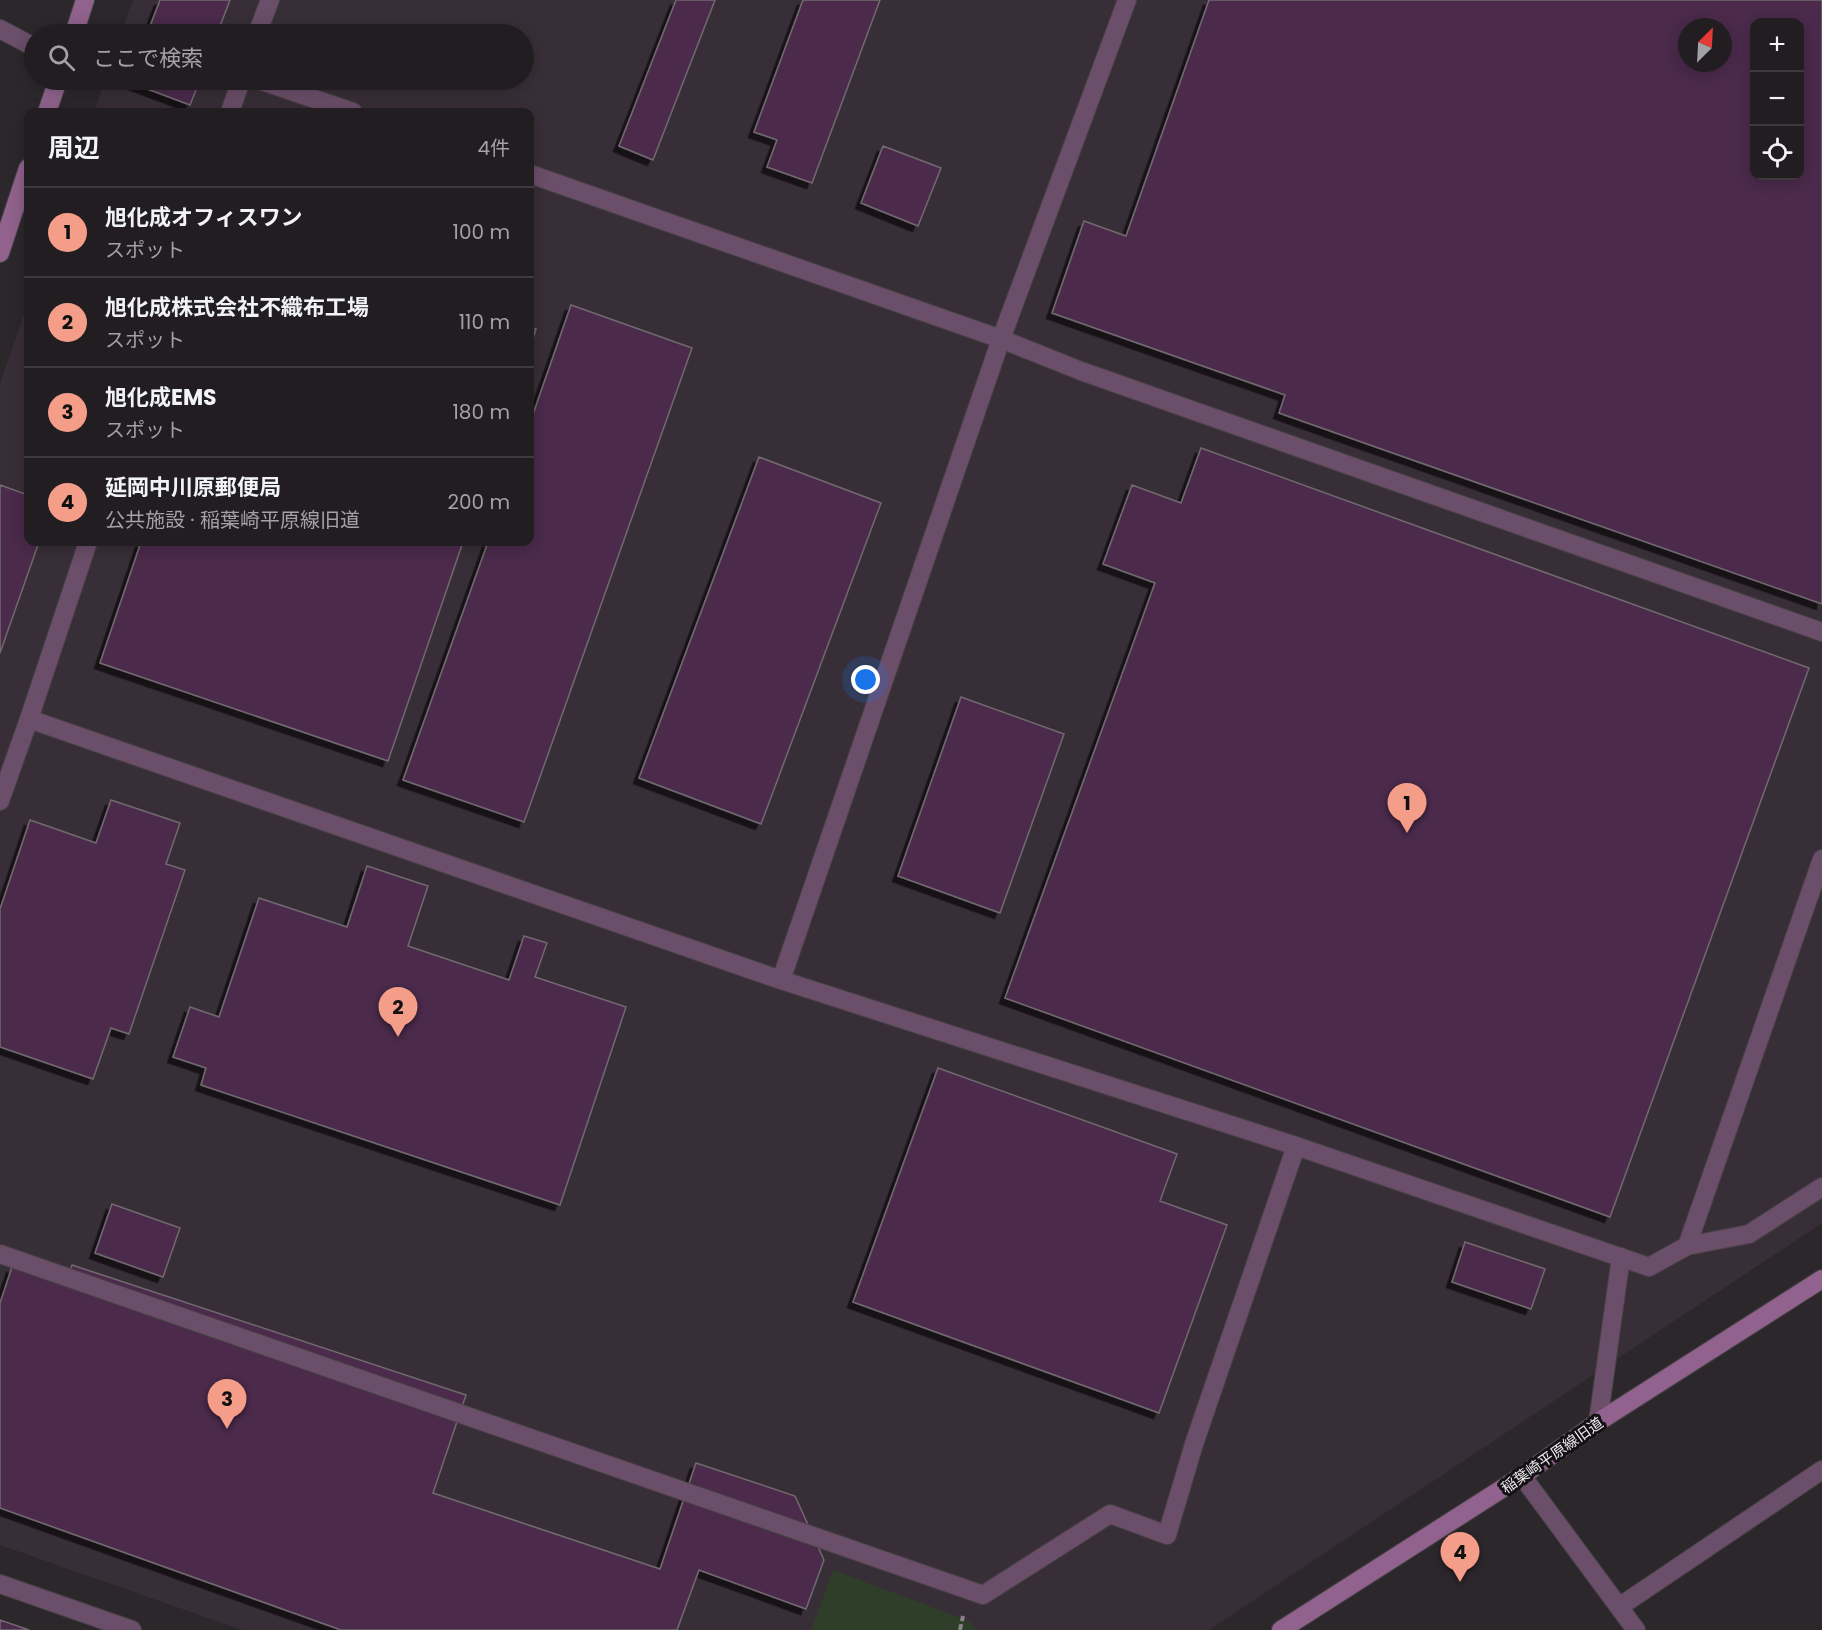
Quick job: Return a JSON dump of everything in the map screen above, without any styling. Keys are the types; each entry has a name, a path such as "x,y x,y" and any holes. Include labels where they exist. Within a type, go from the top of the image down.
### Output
{"street":[{"path":"77,24 85,0"},
{"path":"261,24 270,0"},
{"path":"781,980 1001,339 1127,0"},
{"path":"0,29 24,42"},
{"path":"48,108 55,90"},
{"path":"231,108 238,90"},
{"path":"288,90 341,108"},
{"path":"534,175 1001,339 1082,371 1822,632"},
{"path":"0,253 24,180"},
{"path":"0,801 87,546"},
{"path":"29,719 781,980 1296,1146 1649,1267 1687,1246 1749,1234 1822,1187"},
{"path":"1687,1246 1822,859"},
{"path":"0,1254 983,1594 1110,1514 1167,1535 1194,1444 1296,1146"},
{"path":"1598,1422 1621,1257"},
{"name":"稲葉崎平原線旧道","path":"1281,1630 1522,1476 1598,1422 1822,1279"},
{"path":"1619,1607 1822,1470"},
{"path":"1522,1476 1619,1607 1631,1628"},
{"path":"0,1584 132,1630"}],"shaded area":[{"path":"133,0 1822,0 1822,1223 1209,1630 242,1630 0,1545 0,384 24,314 24,546 534,546 534,108 95,108 102,90 534,90 534,24 125,24"}],"green space":[{"path":"833,1570 969,1621 976,1630 811,1630"}],"building":[{"path":"160,0 230,0 221,24 151,24"},
{"path":"676,0 715,0 653,160 619,146"},
{"path":"803,0 880,0 812,183 767,167 777,140 754,132"},
{"path":"1209,0 1822,0 1822,604 1279,413 1285,395 1052,313 1084,221 1126,236"},
{"path":"150,90 196,90 190,105"},
{"path":"883,146 941,168 918,226 861,203"},
{"path":"571,305 692,348 524,822 403,780 487,546 534,546 534,411"},
{"path":"1201,448 1809,668 1610,1217 1005,998 1155,583 1103,564 1132,485 1181,503"},
{"path":"759,457 881,503 761,824 639,778"},
{"path":"0,485 24,494 24,546 38,546 0,653"},
{"path":"140,546 462,546 388,761 100,663"},
{"path":"961,697 1064,734 1000,913 898,876"},
{"path":"111,800 180,823 166,864 185,870 129,1034 111,1028 93,1079 0,1047 0,909 30,820 96,843"},
{"path":"367,866 428,886 408,946 509,980 524,936 547,943 535,977 626,1007 560,1205 201,1085 206,1068 173,1057 190,1007 219,1017 259,898 347,927"},
{"path":"938,1068 1177,1154 1160,1201 1227,1225 1159,1413 853,1302"},
{"path":"112,1204 180,1228 163,1277 95,1253"},
{"path":"1465,1242 1545,1269 1531,1309 1452,1282"},
{"path":"72,1265 466,1395 433,1493 660,1569 696,1463 795,1496 824,1560 806,1609 699,1570 677,1630 341,1630 0,1508 0,1303 12,1267 66,1285"},
{"path":"0,1620 29,1630 0,1630"}],"place":[{"name":"旭化成オフィスワン","path":"1407,833"},
{"name":"旭化成株式会社不織布工場","path":"398,1037"},
{"name":"旭化成EMS","path":"227,1429"},
{"name":"延岡中川原郵便局","path":"1460,1582"}]}
